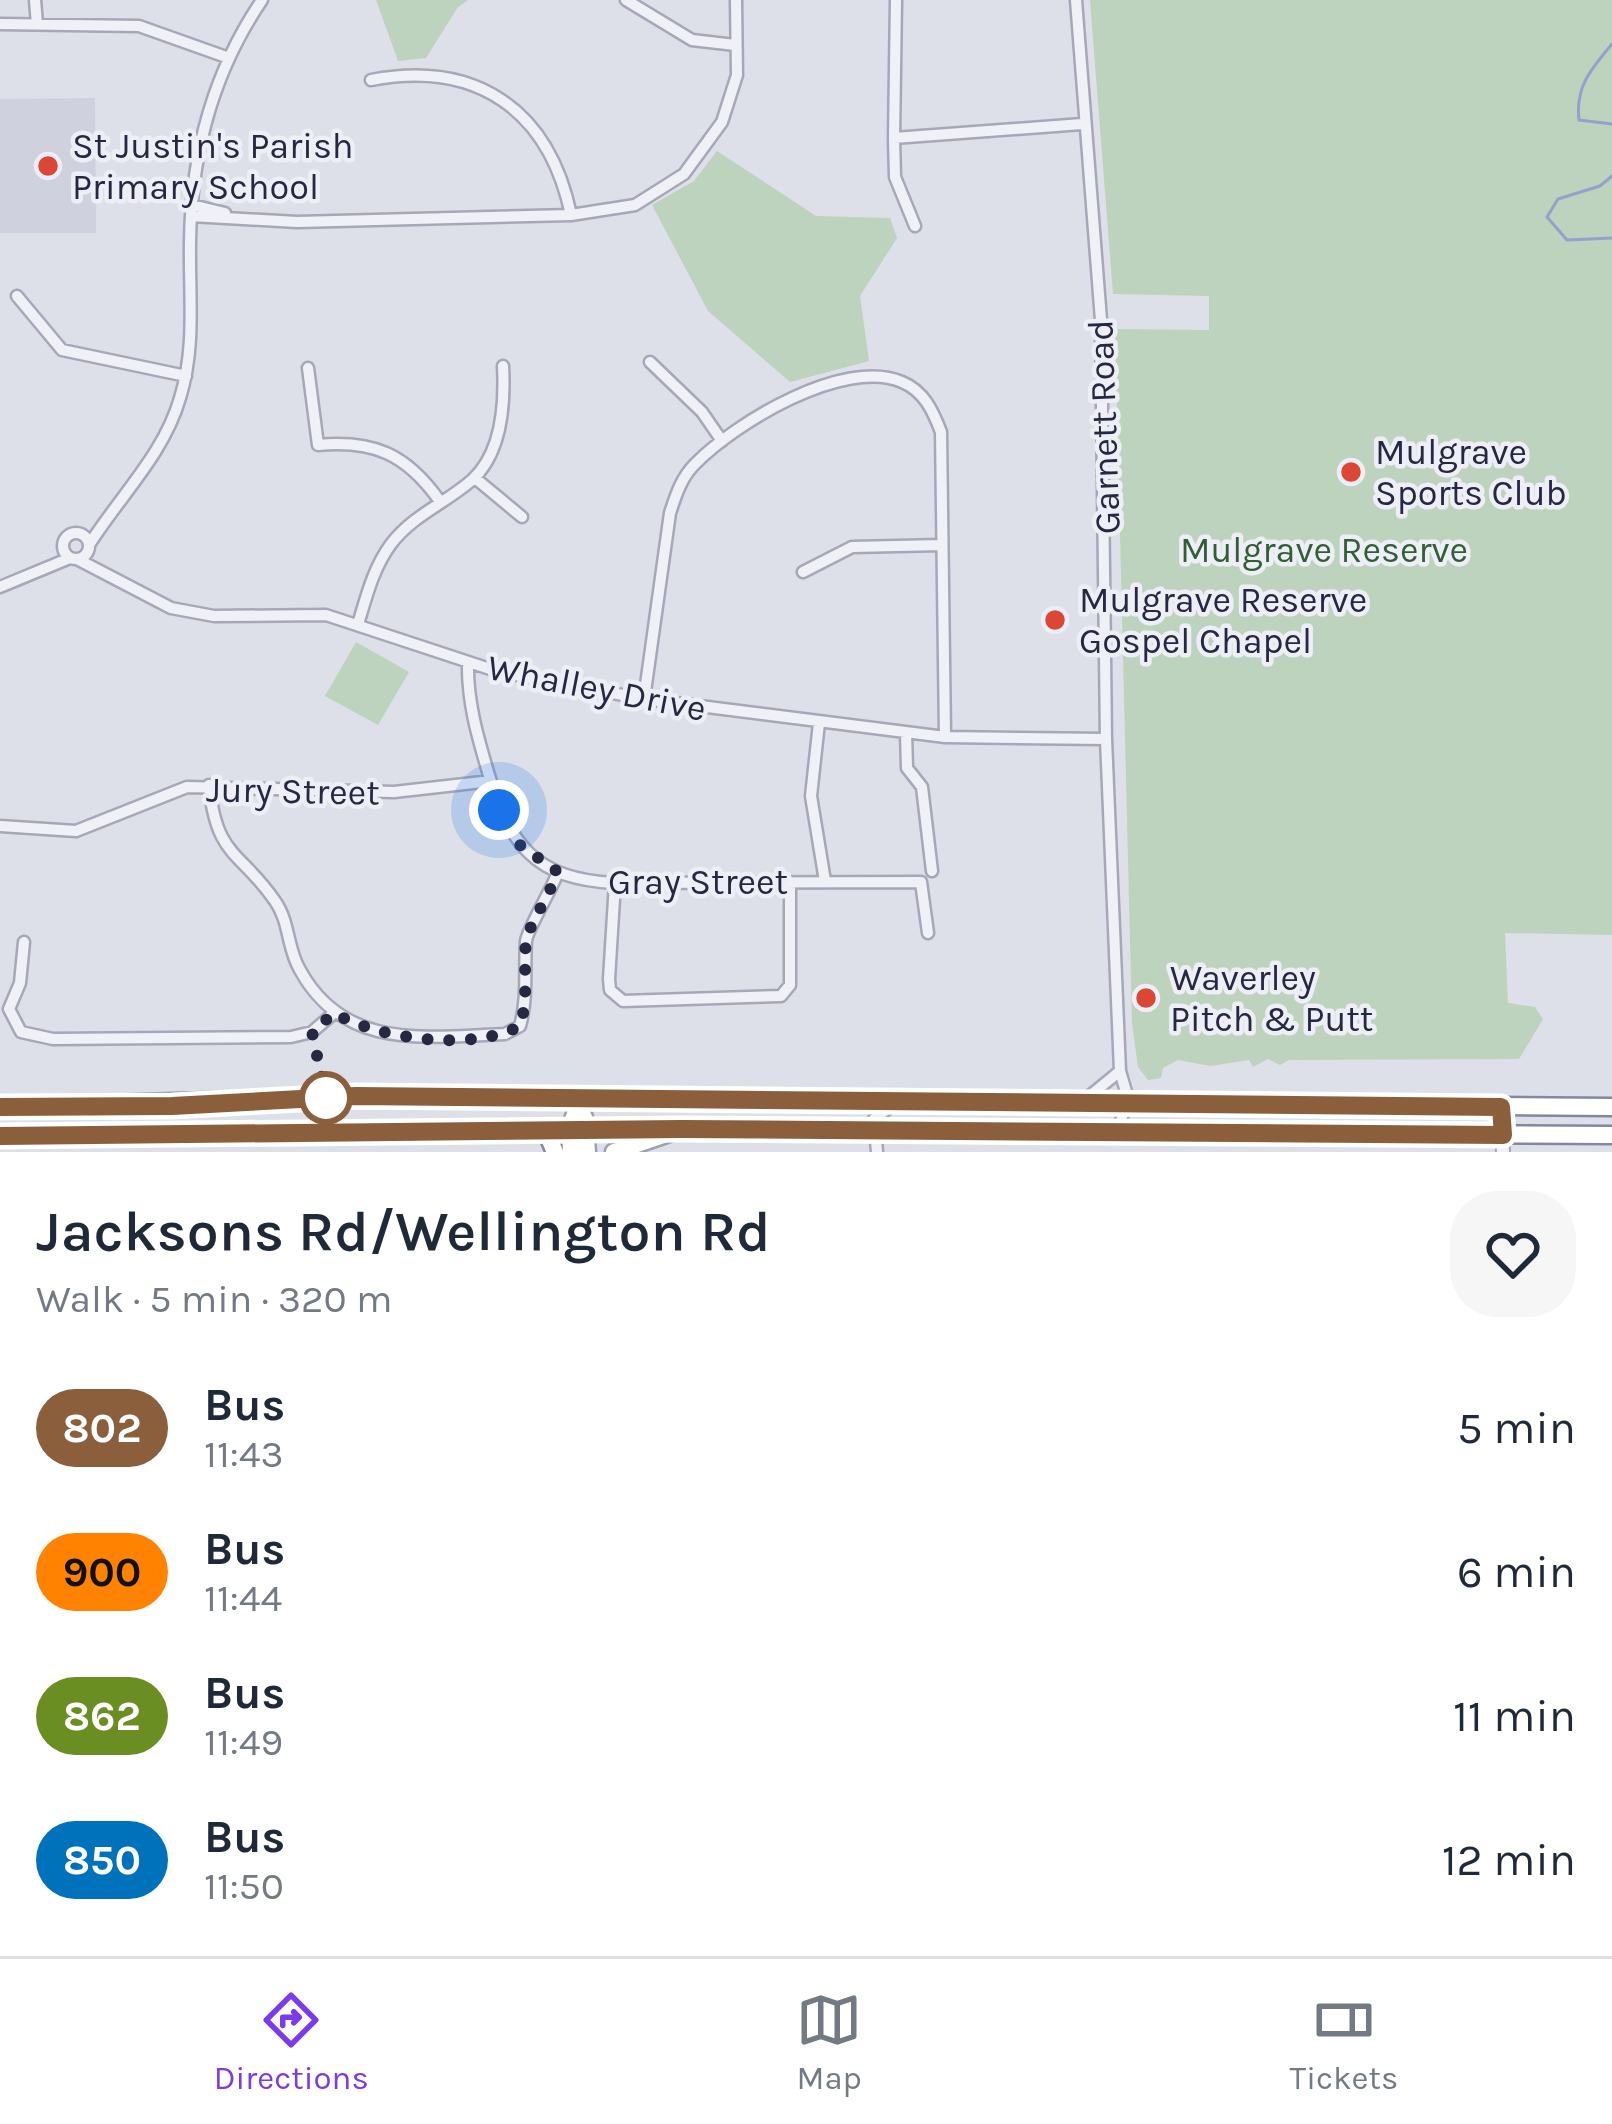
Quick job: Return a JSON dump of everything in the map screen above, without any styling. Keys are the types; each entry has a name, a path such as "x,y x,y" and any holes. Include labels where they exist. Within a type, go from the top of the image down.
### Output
{"main road":[{"path":"0,1107 172,1106 356,1096 1612,1107"},
{"path":"571,1152 579,1129 580,1099"},
{"path":"995,1133 996,1101"},
{"path":"545,1129 555,1152"},
{"path":"579,1129 587,1152"},
{"path":"614,1152 682,1129"},
{"path":"0,1136 682,1129 1503,1143 1612,1135"}],"street":[{"path":"35,0 37,24"},
{"path":"0,587 74,558 89,547 158,448 186,376 191,210 202,132 229,58 262,0"},
{"path":"626,0 692,40 735,45"},
{"path":"191,210 297,222 571,215 635,205 684,174 722,122 737,75 736,0"},
{"path":"896,0 895,177 915,226"},
{"name":"Garnett Road","path":"1076,0 1082,124 1101,320 1106,739 1125,1105 1118,1135"},
{"path":"0,24 140,26 229,58"},
{"path":"371,80 432,72 484,88 545,142 557,161 571,215"},
{"path":"894,138 1082,124"},
{"path":"17,296 62,350 186,376"},
{"path":"650,362 702,412 722,441"},
{"path":"359,622 374,572 391,544 440,500 475,478 497,434 505,405 503,366"},
{"path":"308,368 318,445 370,444 388,451 418,471 440,500"},
{"path":"644,699 677,488 722,441 793,397 857,376 881,375 906,383 932,409 940,432 945,737"},
{"path":"475,478 521,517"},
{"path":"35,572 63,544 109,513"},
{"path":"78,533 104,575"},
{"path":"63,544 74,558"},
{"path":"802,572 852,547 942,545"},
{"name":"Whalley Drive","path":"74,558 144,598 198,614 242,617 295,612 359,622 474,664 644,699 945,737 1106,739"},
{"name":"Gray Street","path":"474,664 470,700 505,825 517,843 558,872 615,883 920,883 928,933"},
{"name":"Gray Street","path":"819,723 811,796 826,881"},
{"path":"906,733 907,768 922,788 932,871"},
{"name":"Jury Street","path":"0,826 76,831 160,794 209,785 320,793 490,778"},
{"path":"209,785 214,822 227,852 280,908 298,969 334,1013 363,1030 406,1038 505,1034 520,1026 527,1003 526,934 544,910 558,872"},
{"path":"615,883 609,979 610,990 623,1001 781,996 790,985 790,882"},
{"path":"24,942 20,983 9,1009 21,1032 53,1039 291,1037 312,1032 334,1013"},
{"path":"1081,1104 1120,1071"},
{"path":"877,1152 877,1116 902,1099"},
{"path":"1501,1107 1503,1143"}],"shaded area":[{"name":"St Justin's Parish Primary School","path":"95,98 96,233 0,233 0,99"}],"green space":[{"path":"376,0 468,0 458,7 426,58 398,61"},
{"name":"Mulgrave Reserve","path":"1090,0 1612,0 1612,935 1505,933 1508,1003 1535,1007 1543,1019 1519,1059 1289,1060 1280,1065 1268,1059 1253,1067 1249,1060 1210,1066 1178,1060 1163,1068 1161,1078 1148,1080 1138,1067 1132,1023 1115,329 1209,330 1209,296 1113,294"},
{"path":"717,151 816,216 890,218 897,238 860,296 869,361 790,382 708,311 652,205 694,181"},
{"path":"356,642 409,672 378,725 325,696"}],"waterway":[{"path":"1612,44 1586,79 1578,108 1579,120 1612,124"},
{"path":"1612,176 1600,186 1558,199 1547,217 1567,240 1612,238"}],"bus line":[{"name":"802","path":"0,1107 172,1106 356,1096 1501,1107 1503,1135 545,1129 0,1136"}],"place":[{"name":"St Justin's Parish Primary School","path":"48,166"},
{"name":"Mulgrave Sports Club","path":"1351,472"},
{"name":"Mulgrave Reserve Gospel Chapel","path":"1055,620"},
{"name":"Waverley Pitch & Putt","path":"1146,998"}],"route":[{"path":"326,1098 312,1032 334,1013 363,1030 406,1038 505,1034 520,1026 527,1003 526,934 544,910 558,872 517,843 499,810"}]}
